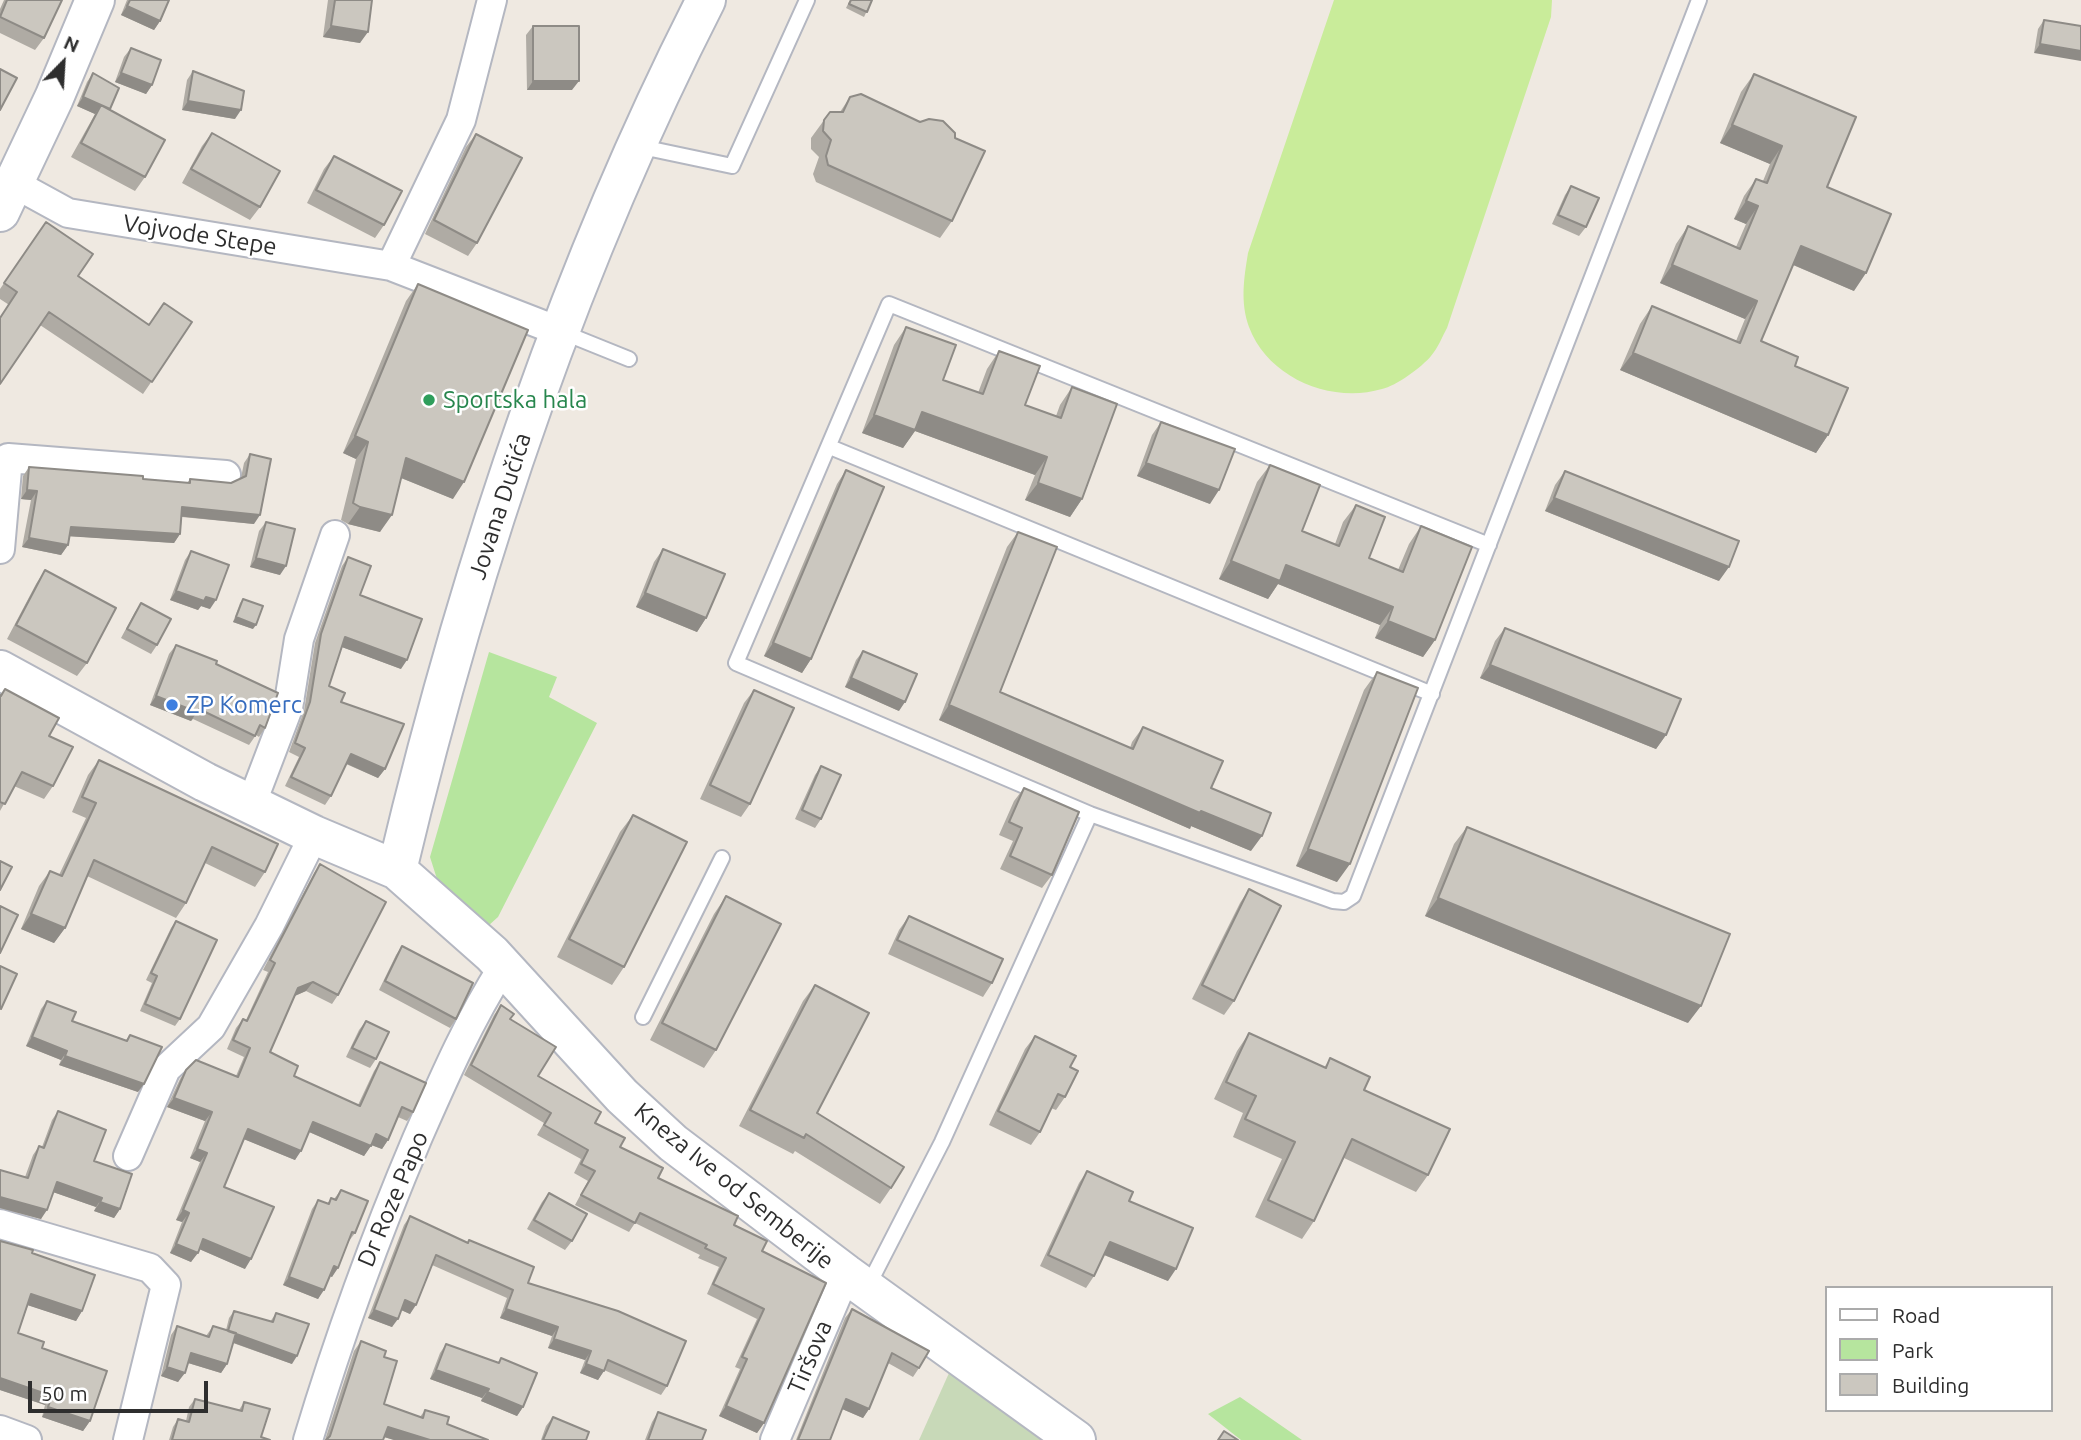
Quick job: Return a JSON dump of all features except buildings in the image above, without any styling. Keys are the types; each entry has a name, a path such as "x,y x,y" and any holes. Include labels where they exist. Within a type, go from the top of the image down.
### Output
{"street":[{"name":"Vojvode Stepe","path":"95,0 5,191 68,213 391,266 561,332"},
{"path":"391,266 461,120 492,0"},
{"name":"Jovana Dučića","path":"397,870 436,714 506,483 561,332 637,146 706,0"},
{"path":"0,550 8,458 226,475"},
{"path":"251,805 288,708 299,639 335,535"},
{"name":"Kneza Ive od Semberije","path":"0,670 251,805 397,870 492,954 622,1096 673,1143 856,1282 1076,1440"},
{"path":"128,1156 166,1069 211,1027 269,926 314,835"},
{"name":"Dr Roze Papo","path":"307,1440 354,1293 396,1189 461,1039 503,967"},
{"path":"0,1224 150,1268 166,1285 137,1393 128,1440"},
{"name":"Tiršova","path":"775,1440 856,1282"},
{"path":"0,1430 27,1440"}],"lane":[{"path":"637,146 732,166 807,0"},
{"path":"1489,545 889,304 736,663 1090,814 1332,901 1344,902 1353,896 1432,694 1699,0"},
{"path":"561,332 629,359"},
{"path":"830,447 1432,694"},
{"path":"856,1282 942,1142 1090,814"},
{"path":"643,1017 722,858"}],"green space":[{"path":"1334,0 1552,0 1551,17 1447,328 1433,353 1415,370 1388,387 1362,393 1323,389 1303,383 1286,373 1258,345 1246,318 1244,299 1248,253"},
{"path":"489,652 557,677 549,697 597,723 498,917 488,926 437,879 430,857"},
{"path":"949,1373 1043,1440 919,1440"},
{"path":"1240,1397 1302,1440 1241,1440 1208,1414"}],"place":[{"name":"Sportska hala","path":"429,400"},
{"name":"ZP Komerc","path":"172,705"}]}
